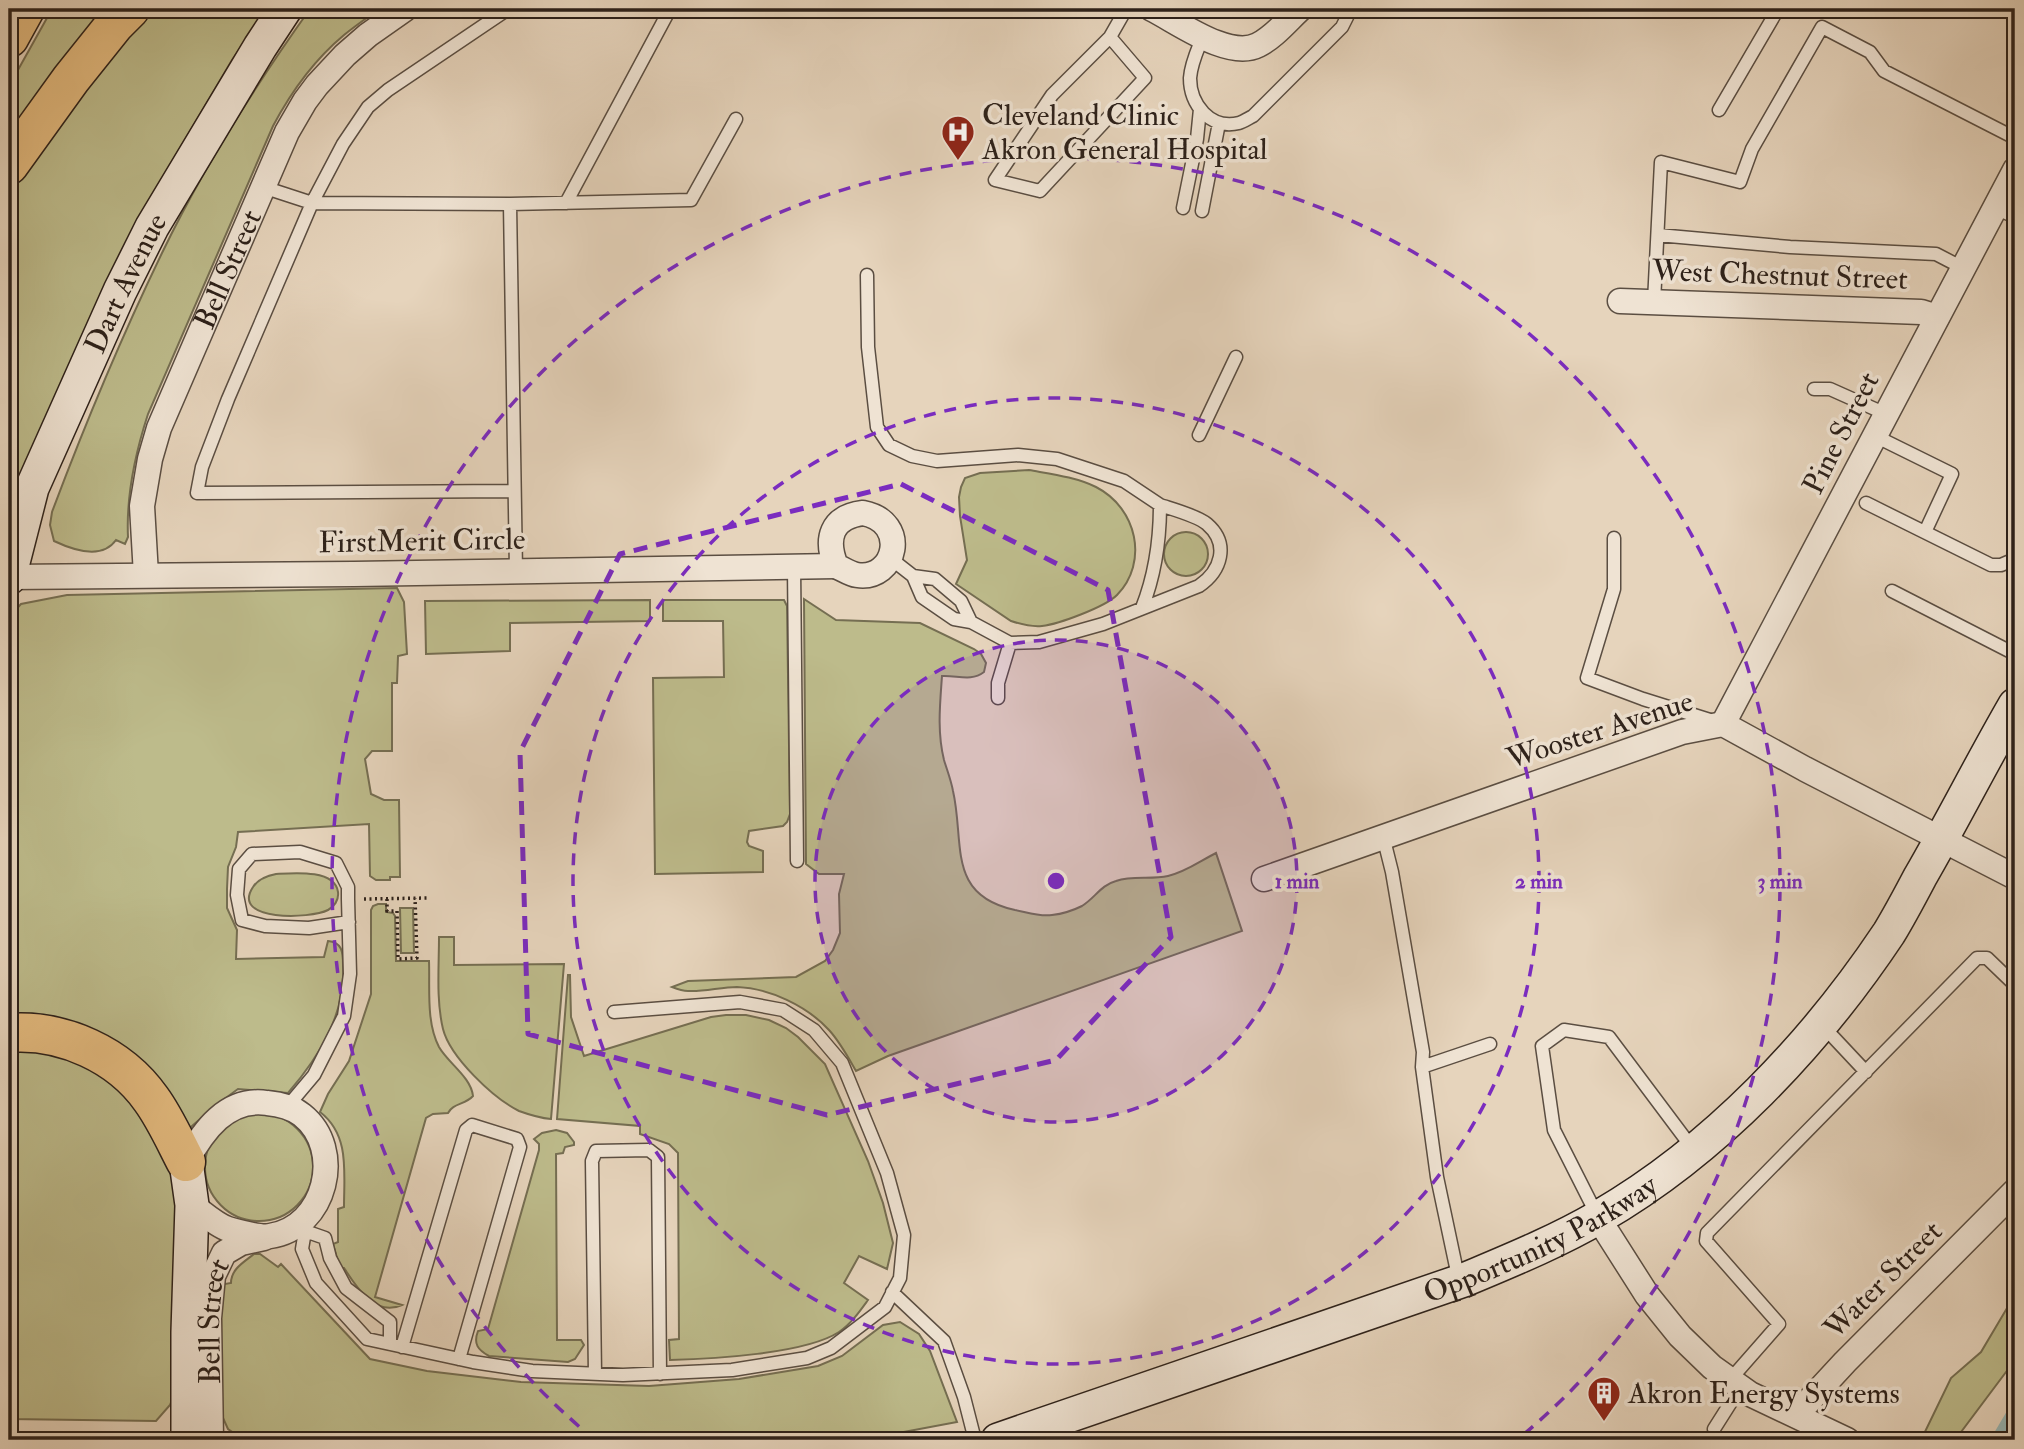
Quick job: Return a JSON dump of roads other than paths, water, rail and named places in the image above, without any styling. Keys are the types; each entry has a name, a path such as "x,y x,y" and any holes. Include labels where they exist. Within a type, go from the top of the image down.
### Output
{"highway":[{"path":"9,38 25,9"},
{"path":"9,165 71,79 130,9"},
{"path":"9,1033 44,1034 76,1042 122,1068 152,1100 186,1161"}],"main road":[{"name":"Dart Avenue","path":"9,577 32,488 120,291 152,227 285,9"},
{"name":"Opportunity Parkway","path":"998,1440 1459,1282 1527,1254 1598,1218 1648,1186 1694,1151 1770,1081 1850,987 1890,932 2015,705"},
{"name":"Bell Street","path":"186,1161 192,1205 188,1440"}],"street":[{"name":"Bell Street","path":"146,575 142,506 150,459 159,428 287,132 317,85 345,55 405,9"},
{"path":"1152,9 1227,47 1249,48 1259,45 1275,33 1300,9"},
{"name":"Pine Street","path":"1723,724 1963,268 2005,213 2015,170"},
{"name":"West Chestnut Street","path":"1620,301 1921,312 1937,317"},
{"path":"836,566 830,545 831,535 843,519 852,514 873,515 882,520 892,538 890,558"},
{"name":"FirstMerit Circle","path":"9,577 836,566 854,575 865,575 884,567 890,558"},
{"name":"Wooster Avenue","path":"1265,879 1682,732 1723,724 2015,877"},
{"path":"186,1161 201,1136 233,1107 264,1102 287,1107"},
{"name":"Bell Street","path":"211,1440 209,1318 213,1276 224,1253 241,1242 302,1227 320,1198 326,1179 321,1141 302,1115 287,1107"},
{"name":"Water Street","path":"1796,1415 2015,1191"},
{"name":"Bell Street","path":"192,1205 226,1229 268,1237"},
{"path":"1598,1218 1647,1295 1667,1321 1712,1367 1734,1385 1767,1403 1847,1440"}],"lane":[{"path":"508,9 388,90 368,107 343,144 312,203 228,399 202,467 197,493 514,491"},
{"path":"566,203 670,9"},
{"path":"1110,37 1145,78 1040,191 995,180 1052,95 1110,37 1126,9"},
{"path":"1203,36 1192,64 1190,79 1194,97 1207,117 1219,123 1238,123 1253,116 1342,27 1349,9"},
{"path":"1719,110 1779,9"},
{"path":"1654,302 1661,162 1740,182 1752,149 1822,27 1870,52 1884,71 2015,138"},
{"path":"1183,208 1197,139 1200,109"},
{"path":"263,187 312,203 510,204 691,200 736,119"},
{"path":"1202,211 1219,123"},
{"path":"510,204 516,571"},
{"path":"1658,235 1790,247 1936,254 1963,268"},
{"path":"867,275 868,347 877,427 889,445 912,456 937,461 1018,455 1057,458 1124,481 1160,505 1206,523 1219,540 1221,551 1211,578 1199,586 1102,624 1040,642 1010,643 971,622 954,619 922,597 913,576 890,558"},
{"path":"1199,435 1236,357"},
{"path":"1814,389 1830,389 1952,474 1925,532"},
{"path":"1866,503 1991,565 2001,565 2015,559"},
{"path":"1142,608 1151,586 1160,505"},
{"path":"1614,538 1614,589 1587,678 1723,724"},
{"path":"794,567 797,862"},
{"path":"913,576 935,579 961,601 971,622"},
{"path":"1892,591 2015,654"},
{"path":"998,698 998,683 1010,643"},
{"path":"1383,836 1392,872 1420,1039 1437,1177 1459,1282"},
{"path":"287,1107 314,1075 344,1016 350,974 349,922 348,899 348,887 336,863 300,852 251,854 239,869 237,895 242,920 265,926 309,928 349,922"},
{"path":"1714,1429 1734,1385 1779,1324 1706,1241 1707,1233 1977,958 1987,958 2015,985"},
{"path":"396,1345 390,1322 346,1288 330,1258 325,1238 302,1227 302,1249 316,1283 367,1339 459,1359 532,1371 660,1374 732,1370 807,1358 831,1348 885,1307 900,1278 904,1235 887,1173 842,1063 814,1030 783,1010 740,1002 614,1012"},
{"path":"1820,1024 1866,1072"},
{"path":"1598,1218 1554,1130 1542,1046 1564,1030 1609,1037 1694,1151"},
{"path":"1422,1067 1490,1044"},
{"path":"396,1345 466,1130 472,1125 517,1139 520,1147 459,1359"},
{"path":"595,1374 592,1161 596,1152 649,1150 657,1157 660,1374"},
{"path":"892,1292 944,1341 964,1397 975,1440"}],"waterway":[{"path":"2002,1440 2015,1418"}],"place":[{"name":"Cleveland Clinic Akron General Hospital","path":"958,162"},
{"name":"Akron Energy Systems","path":"1604,1423"}]}
